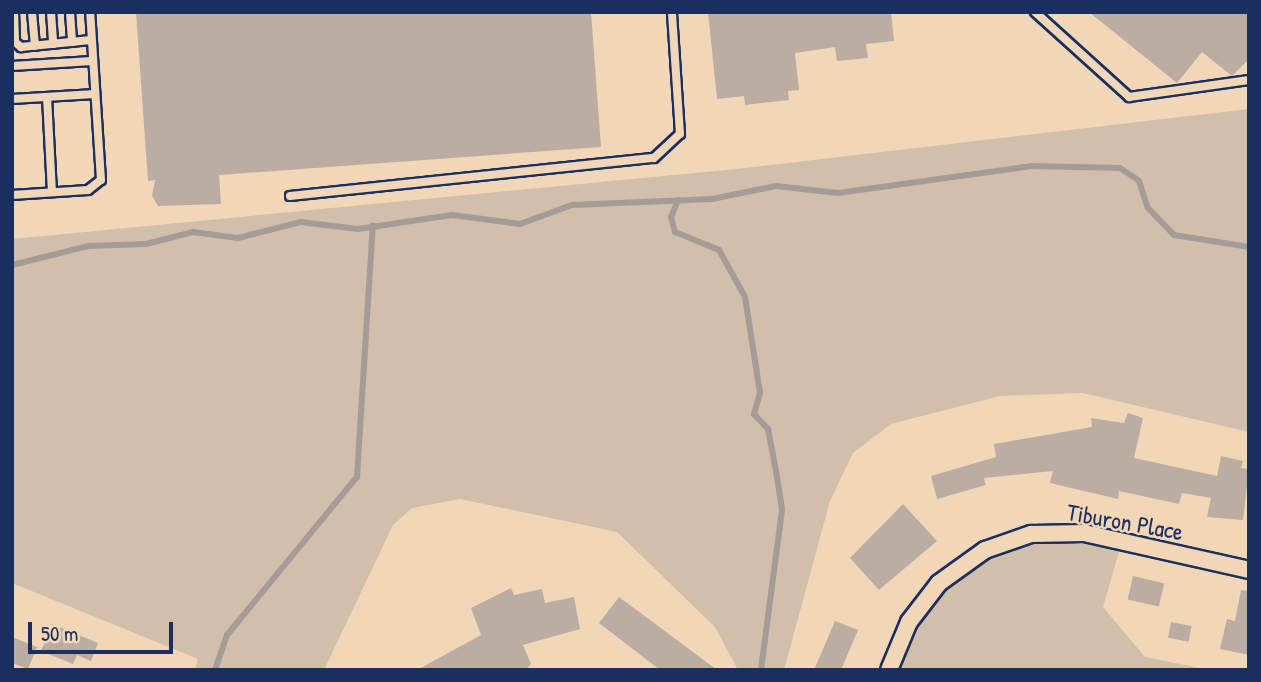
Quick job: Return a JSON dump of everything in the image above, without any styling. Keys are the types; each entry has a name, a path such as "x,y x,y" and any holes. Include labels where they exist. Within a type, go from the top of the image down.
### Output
{"street":[{"name":"Tiburon Place","path":"889,670 909,622 939,583 985,550 1031,534 1084,533 1249,570"}],"lane":[{"path":"14,12 17,44 34,46 91,40"},
{"path":"32,12 34,46"},
{"path":"51,12 53,44"},
{"path":"70,12 72,42"},
{"path":"12,195 88,190 101,180 90,12"},
{"path":"290,196 654,158 680,134 672,12"},
{"path":"1035,12 1129,97 1249,80"},
{"path":"12,66 92,61"},
{"path":"12,99 94,94"},
{"path":"47,97 52,192"}],"shaded area":[{"path":"1249,109 1249,432 1083,393 1000,396 891,424 853,453 830,501 784,670 738,670 715,627 617,532 460,499 412,508 393,525 324,670 195,670 198,659 12,583 12,239 736,169"},
{"path":"1057,534 1121,545 1103,607 1145,657 1210,670 891,670 911,622 964,563"}],"building":[{"path":"136,12 591,12 601,147 219,175 221,204 158,206 152,196 155,180 148,181"},
{"path":"708,12 891,12 894,41 866,44 868,58 837,61 835,47 795,53 799,90 788,91 789,100 745,105 744,96 717,99"},
{"path":"1089,12 1249,12 1249,59 1232,76 1202,52 1177,83"},
{"path":"1128,413 1143,418 1134,458 1217,476 1221,456 1243,461 1241,468 1249,469 1243,520 1207,517 1211,498 1182,493 1179,504 1119,491 1118,499 1050,483 1053,471 984,478 986,485 937,499 931,476 996,457 994,444 1092,427 1091,418 1124,423"},
{"path":"903,504 937,541 879,590 850,558"},
{"path":"1133,576 1164,583 1159,607 1128,599"},
{"path":"511,588 514,595 542,589 545,603 574,597 580,629 523,645 531,664 526,670 417,670 481,635 471,608"},
{"path":"1241,590 1249,591 1249,655 1220,649 1227,619 1235,621"},
{"path":"619,597 717,670 660,670 599,623"},
{"path":"835,621 858,630 841,670 814,670"},
{"path":"1171,622 1192,626 1189,642 1168,638"},
{"path":"52,624 98,643 91,661 77,655 73,664 41,651"},
{"path":"12,637 37,647 28,669 12,663"}],"waterway":[{"path":"12,265 88,246 146,244 193,232 238,238 301,222 358,229 452,215 520,224 572,205 712,199 776,186 838,193 1032,166 1120,168 1139,181 1148,208 1174,235 1249,247"},
{"path":"678,200 671,217 675,232 719,250 745,297 760,393 754,414 768,429 776,471 782,510 761,670"},
{"path":"215,670 227,635 357,477 373,226"}]}
